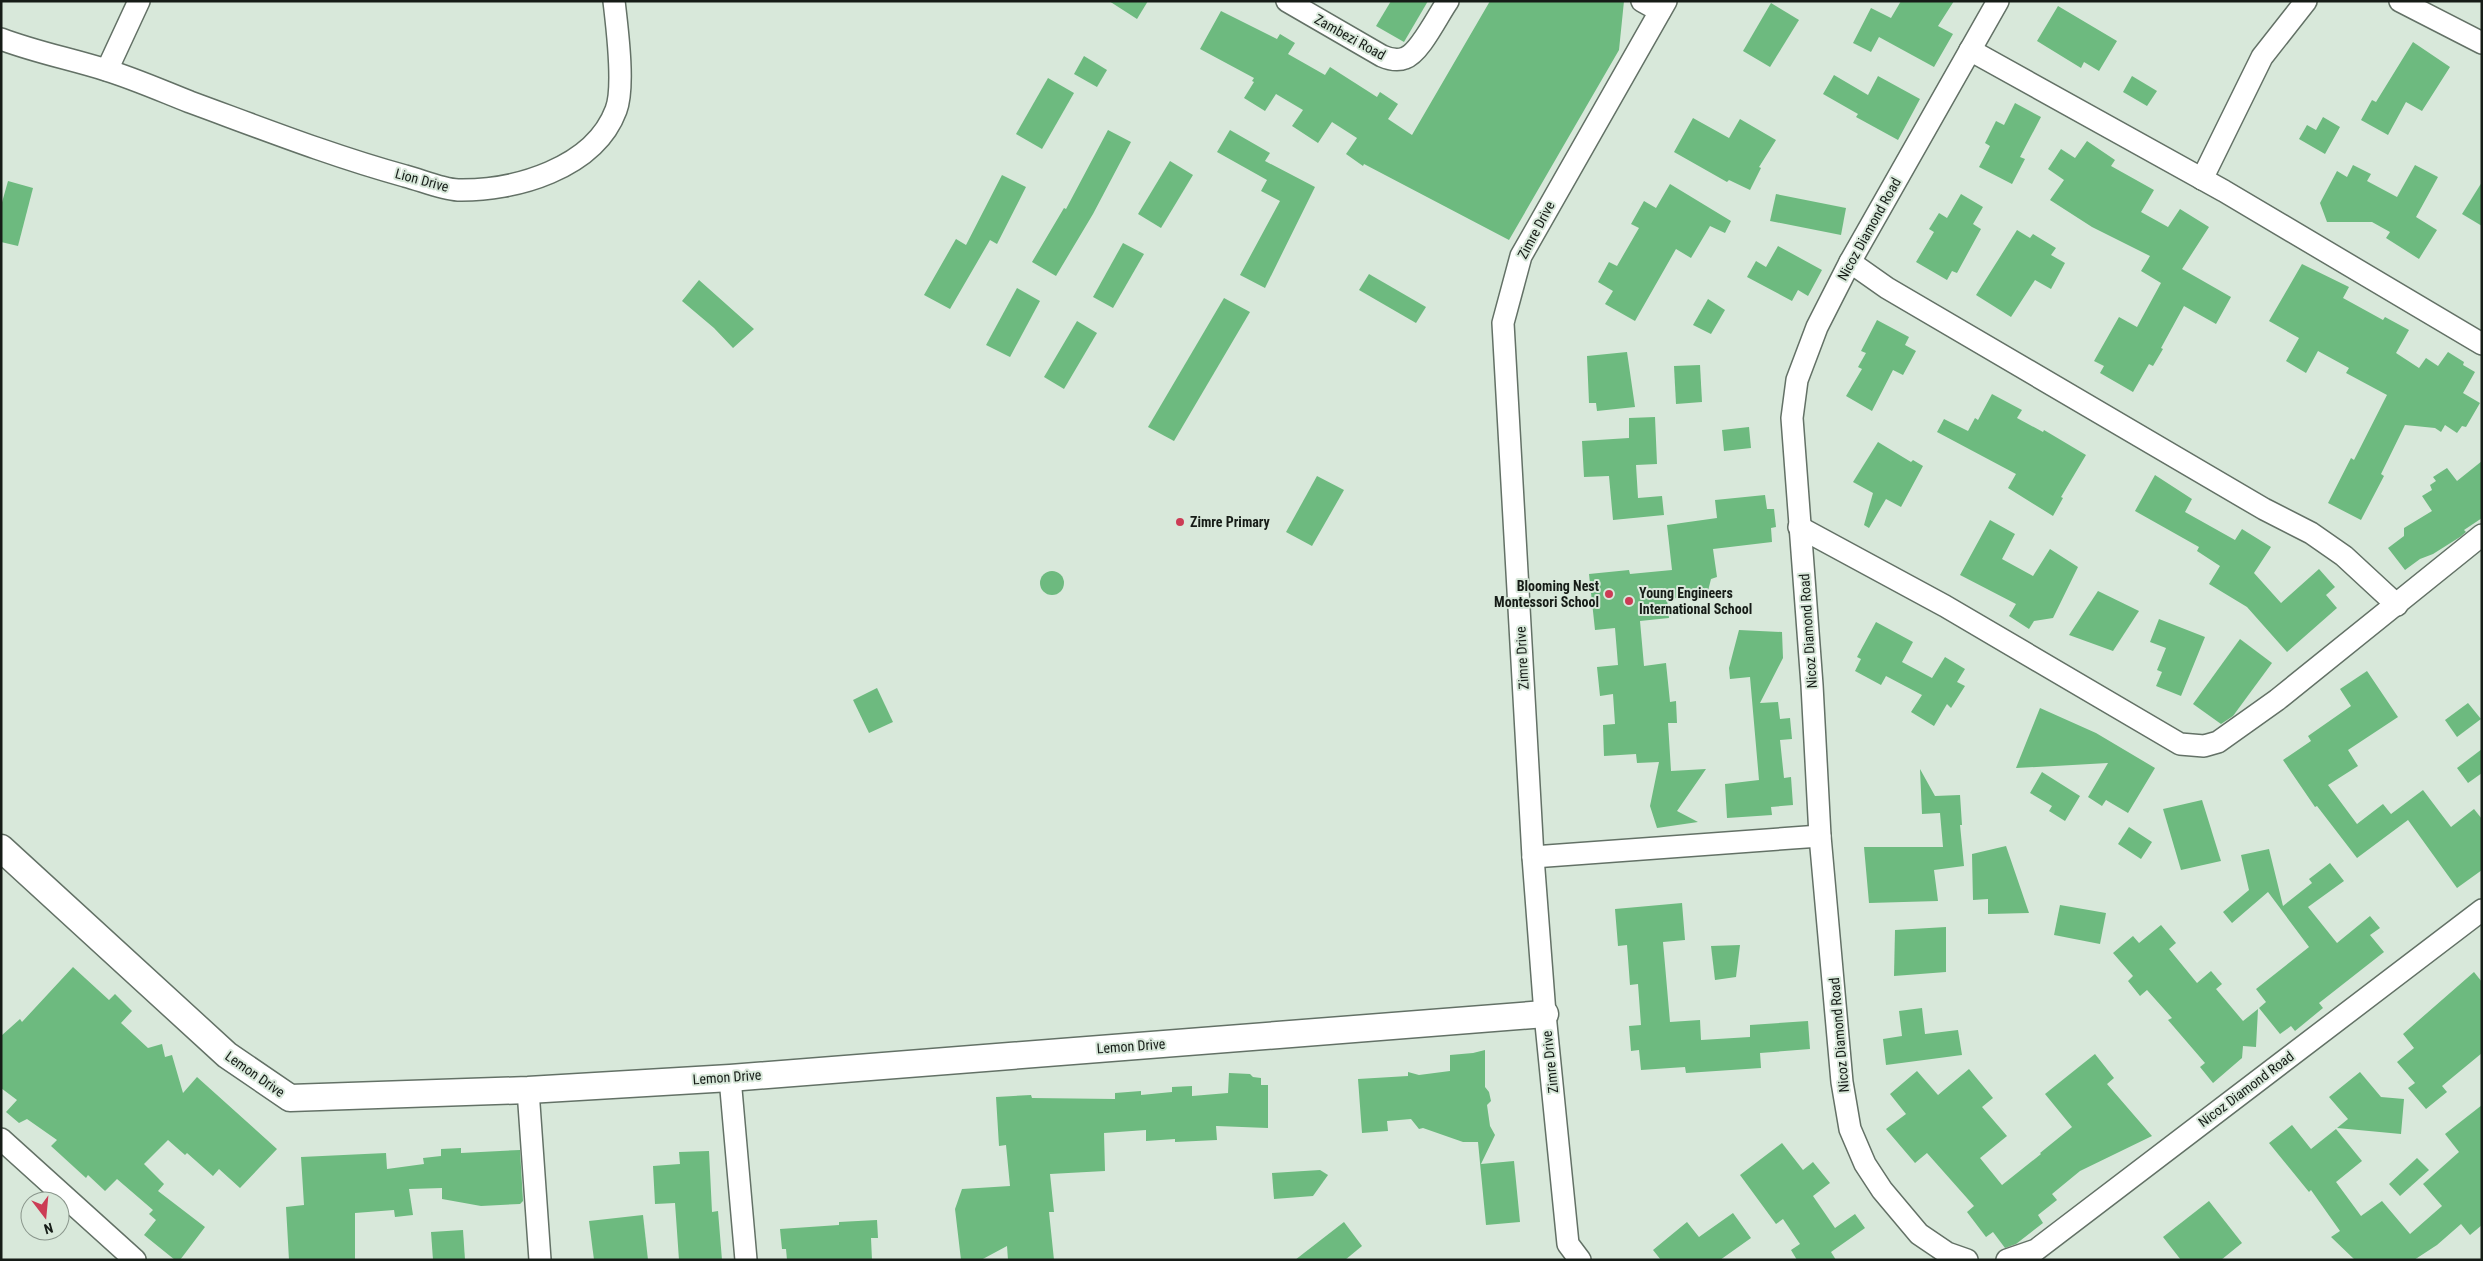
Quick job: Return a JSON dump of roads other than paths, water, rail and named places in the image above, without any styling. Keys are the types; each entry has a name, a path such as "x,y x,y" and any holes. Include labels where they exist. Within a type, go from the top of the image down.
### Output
{"street":[{"path":"107,70 139,1"},
{"name":"Lion Drive","path":"1,39 23,48 107,70 381,169 456,190 501,186 533,179 563,168 584,153 602,133 616,110 620,79 614,1"},
{"name":"Zambezi Road","path":"1287,1 1392,60 1405,59 1415,51 1448,1"},
{"name":"Nicoz Diamond Road","path":"1967,1260 1947,1254 1918,1234 1882,1190 1865,1164 1850,1129 1842,1082 1820,836 1792,418 1797,380 1817,327 1850,262 1998,1"},
{"path":"2202,178 2262,57 2306,1"},
{"path":"2400,1 2482,43"},
{"name":"Zimre Drive","path":"1580,1260 1568,1244 1545,1014 1533,857 1503,323 1521,256 1656,5"},
{"path":"1970,50 2202,178 2482,344"},
{"path":"1850,262 1903,297 2264,509 2311,533 2344,556 2397,604"},
{"path":"1800,527 1946,606 2180,744 2191,747 2218,742 2277,700 2482,535"},
{"path":"1533,857 1820,836"},
{"name":"Lemon Drive","path":"1,848 227,1055 290,1098 528,1090 730,1078 1545,1014"},
{"name":"Nicoz Diamond Road","path":"2007,1260 2036,1250 2480,914"},
{"path":"730,1078 746,1260"},
{"path":"528,1090 540,1260"},
{"path":"1,1139 135,1260"}],"place":[{"name":"Zimre Primary","path":"1180,522"},
{"name":"Blooming Nest Montessori School","path":"1609,594"},
{"name":"Young Engineers International School","path":"1629,601"}]}
